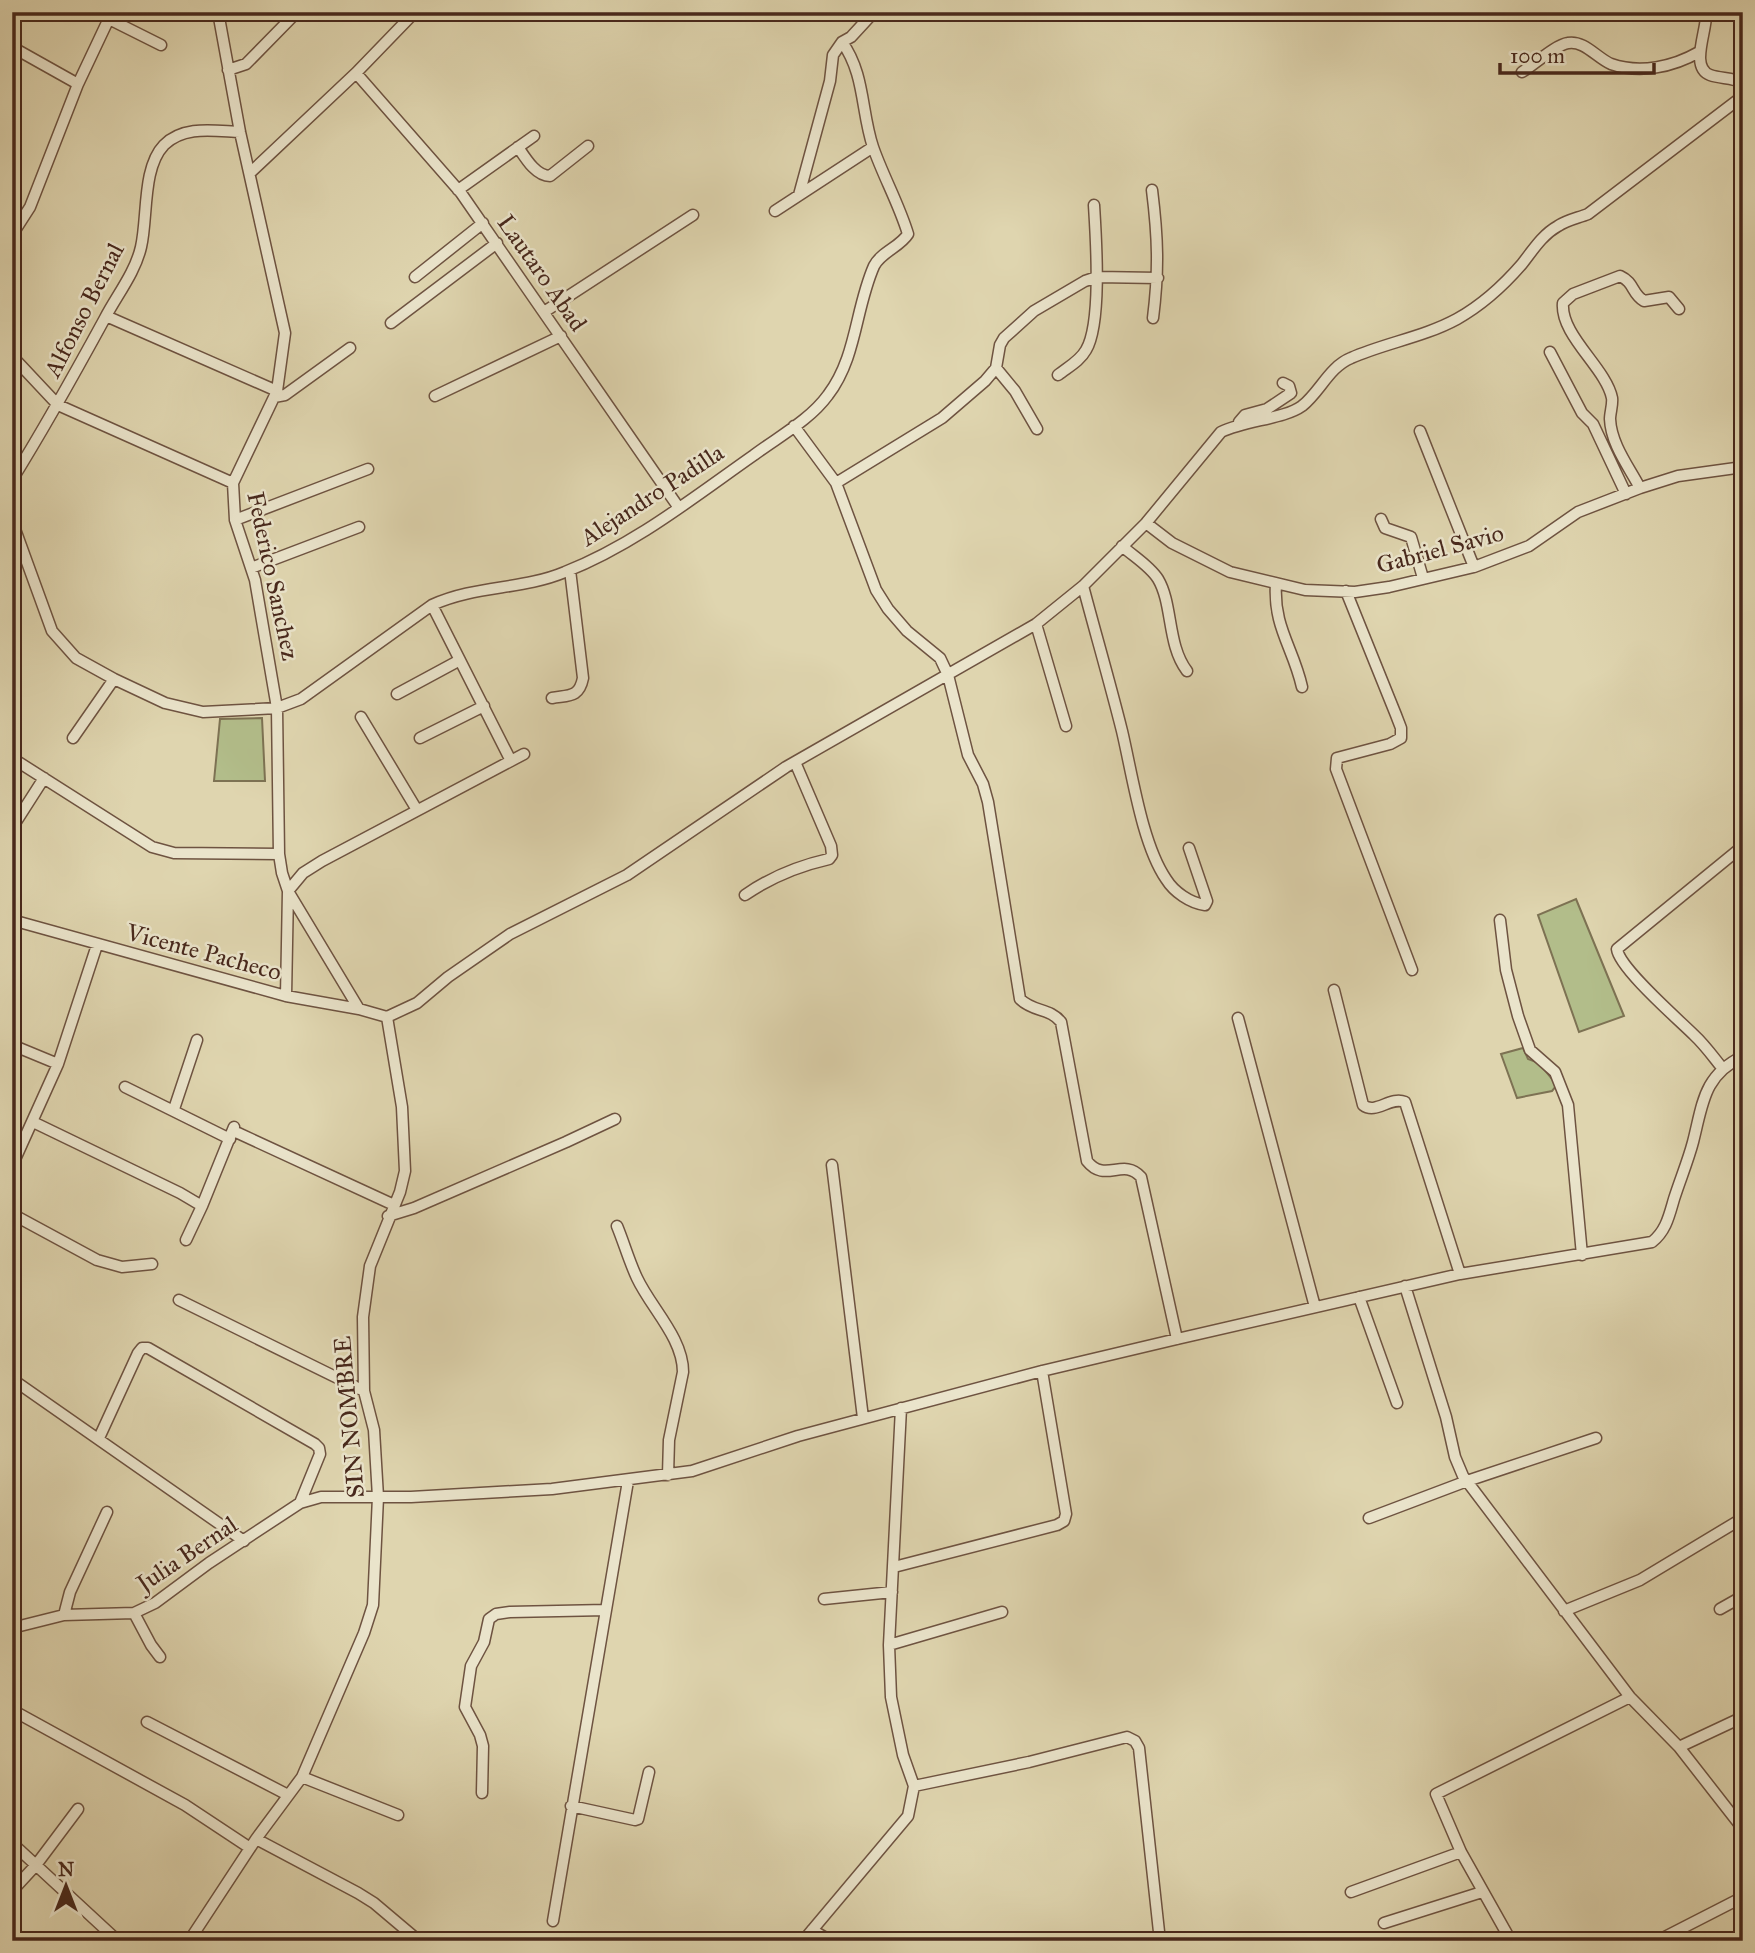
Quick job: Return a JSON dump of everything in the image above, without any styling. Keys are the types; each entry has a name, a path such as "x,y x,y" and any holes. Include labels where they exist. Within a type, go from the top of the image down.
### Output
{"street":[{"name":"Federico Sanchez","path":"218,12 240,132 285,333 276,394 233,483 235,520 255,580 277,708 279,854 288,891 285,996"},
{"path":"228,70 246,64 297,12"},
{"path":"799,195 830,81 833,55 842,42 851,37 874,12"},
{"path":"1706,12 1707,19 1699,52 1700,62 1709,75 1743,83"},
{"path":"12,235 30,207 78,84 111,15 161,45"},
{"path":"250,173 356,73 409,15"},
{"path":"775,211 873,147 859,77 842,42"},
{"path":"1522,72 1566,43 1576,43 1610,64 1640,70 1683,61 1699,52"},
{"path":"12,47 78,84"},
{"name":"Lautaro Abad","path":"356,73 458,190 679,508"},
{"path":"387,1017 417,1003 448,977 510,934 627,875 795,762 1036,624 1083,586 1146,523 1221,432 1237,424 1286,414 1301,406 1338,365 1350,358 1455,319 1496,292 1538,242 1559,225 1588,214 1743,96"},
{"name":"Alfonso Bernal","path":"12,480 58,405 134,269 140,252 151,170 157,154 179,134 195,130 240,132"},
{"path":"458,190 534,136"},
{"path":"518,148 539,174 550,176 588,146"},
{"name":"Alejandro Padilla","path":"15,540 52,631 76,658 164,703 204,712 277,708 301,699 432,606 452,596 542,580 570,570 634,538 794,426 828,397 848,362 867,283 876,262 904,241 908,234 873,147"},
{"path":"1152,190 1158,244 1158,278 1153,318"},
{"path":"1058,375 1079,360 1092,334 1097,277 1094,205"},
{"path":"544,312 693,215"},
{"path":"415,277 482,223"},
{"path":"391,323 497,243"},
{"path":"1640,488 1615,444 1610,421 1612,398 1571,331 1562,311 1563,303 1573,294 1620,276 1629,280 1637,297 1644,301 1669,297 1679,309"},
{"path":"836,483 942,418 996,368 1000,345 1023,320 1063,293 1097,277 1158,278"},
{"path":"106,316 276,394 285,395 350,348"},
{"path":"435,396 561,336"},
{"path":"1550,352 1582,414 1593,424 1626,494"},
{"path":"12,356 58,405 233,483"},
{"path":"996,368 1015,391 1037,429"},
{"path":"1237,424 1245,415 1267,408 1291,393 1289,386 1283,383"},
{"path":"794,426 836,483 876,590 898,621 940,658 948,674 968,755 989,802 1020,999 1027,1006 1055,1014 1061,1023 1087,1160 1093,1169 1103,1172 1128,1168 1141,1177 1177,1339"},
{"path":"1420,431 1474,567"},
{"name":"Gabriel Savio","path":"1146,523 1172,543 1230,572 1305,590 1346,591 1389,587 1474,567 1529,545 1578,512 1640,488 1678,477 1743,467"},
{"path":"235,520 368,469"},
{"path":"1381,519 1385,528 1411,537 1423,578"},
{"path":"12,521 15,540"},
{"path":"251,568 359,527"},
{"path":"1122,546 1152,571 1160,582 1177,654 1187,671"},
{"path":"552,698 576,694 581,688 583,678 570,570"},
{"path":"1276,583 1275,604 1283,637 1298,667 1302,687"},
{"path":"1083,586 1153,854 1172,887 1185,898 1205,905 1207,901 1189,848"},
{"path":"1346,591 1401,728 1401,738 1390,744 1337,758 1336,769 1412,970"},
{"path":"432,606 511,761"},
{"path":"1036,624 1066,726"},
{"path":"397,694 460,660"},
{"path":"73,738 114,679"},
{"path":"420,738 484,706"},
{"path":"361,717 417,810"},
{"path":"359,1009 288,891 303,873 322,861 524,754"},
{"path":"12,758 152,847 191,854 279,854"},
{"path":"745,895 777,876 829,859 832,855 831,846 795,762"},
{"path":"12,828 44,778"},
{"path":"1743,846 1617,949 1620,960 1662,1008 1696,1037 1723,1069 1743,1056"},
{"name":"Vicente Pacheco","path":"12,920 285,996 359,1009 387,1017"},
{"path":"1500,920 1506,970 1530,1050 1555,1072 1568,1105 1570,1151 1582,1255"},
{"path":"12,1166 58,1064 97,945"},
{"path":"1334,990 1363,1105 1371,1109 1397,1099 1405,1102 1460,1274"},
{"name":"SIN NOMBRE","path":"189,1941 253,1843 302,1777 364,1633 373,1605 378,1497 374,1430 364,1391 363,1317 370,1266 405,1171 400,1095 387,1017"},
{"path":"1238,1018 1315,1307"},
{"path":"174,1109 197,1040"},
{"path":"12,1045 58,1064"},
{"name":"Julia Bernal","path":"12,1628 64,1615 134,1614 155,1603 209,1563 300,1503 321,1497 552,1489 692,1472 798,1436 1042,1371 1460,1274 1652,1242 1661,1235 1693,1143 1702,1099 1714,1078 1723,1069"},
{"path":"125,1087 394,1205"},
{"path":"388,1216 426,1203 615,1119"},
{"path":"33,1122 202,1206"},
{"path":"186,1240 234,1133"},
{"path":"832,1165 863,1419"},
{"path":"12,1214 97,1259 122,1267 152,1264"},
{"path":"617,1226 637,1279 673,1338 683,1361 669,1440 668,1475"},
{"path":"1405,1286 1446,1417 1455,1457 1467,1481 1630,1697 1679,1747 1743,1829"},
{"path":"1359,1297 1397,1403"},
{"path":"179,1300 364,1391"},
{"path":"99,1438 138,1353 142,1348 148,1348 319,1448 320,1454 300,1503"},
{"path":"894,1567 948,1555 1064,1521 1066,1514 1042,1371"},
{"path":"12,1379 244,1541"},
{"path":"803,1941 908,1816 914,1786 903,1755 891,1697 889,1645 901,1408"},
{"path":"1369,1518 1467,1481 1596,1438"},
{"path":"553,1920 628,1480"},
{"path":"64,1615 70,1592 107,1512"},
{"path":"1564,1611 1640,1580 1743,1518"},
{"path":"824,1599 892,1592"},
{"path":"1720,1609 1743,1596"},
{"path":"482,1793 483,1746 465,1707 471,1666 484,1642 489,1619 496,1614 510,1612 606,1610"},
{"path":"889,1645 1002,1612"},
{"path":"134,1614 160,1657"},
{"path":"1511,1941 1461,1852 1436,1799 1437,1792 1630,1697"},
{"path":"12,1710 253,1843 358,1893 374,1903 415,1939"},
{"path":"1679,1747 1743,1717"},
{"path":"146,1722 288,1796"},
{"path":"914,1786 1029,1762 1128,1737 1135,1741 1139,1748 1160,1941"},
{"path":"571,1806 638,1819 649,1772"},
{"path":"302,1777 398,1815"},
{"path":"12,1891 36,1865 78,1809"},
{"path":"12,1843 118,1941"},
{"path":"1351,1892 1461,1852"},
{"path":"1384,1923 1482,1892"},
{"path":"1657,1941 1743,1897"},
{"path":"812,1930 831,1941"}],"green space":[{"path":"262,718 265,781 214,781 220,719"},
{"path":"1576,899 1624,1016 1579,1032 1538,915"},
{"path":"1523,1048 1528,1059 1539,1063 1557,1085 1552,1091 1517,1098 1501,1054"}]}
